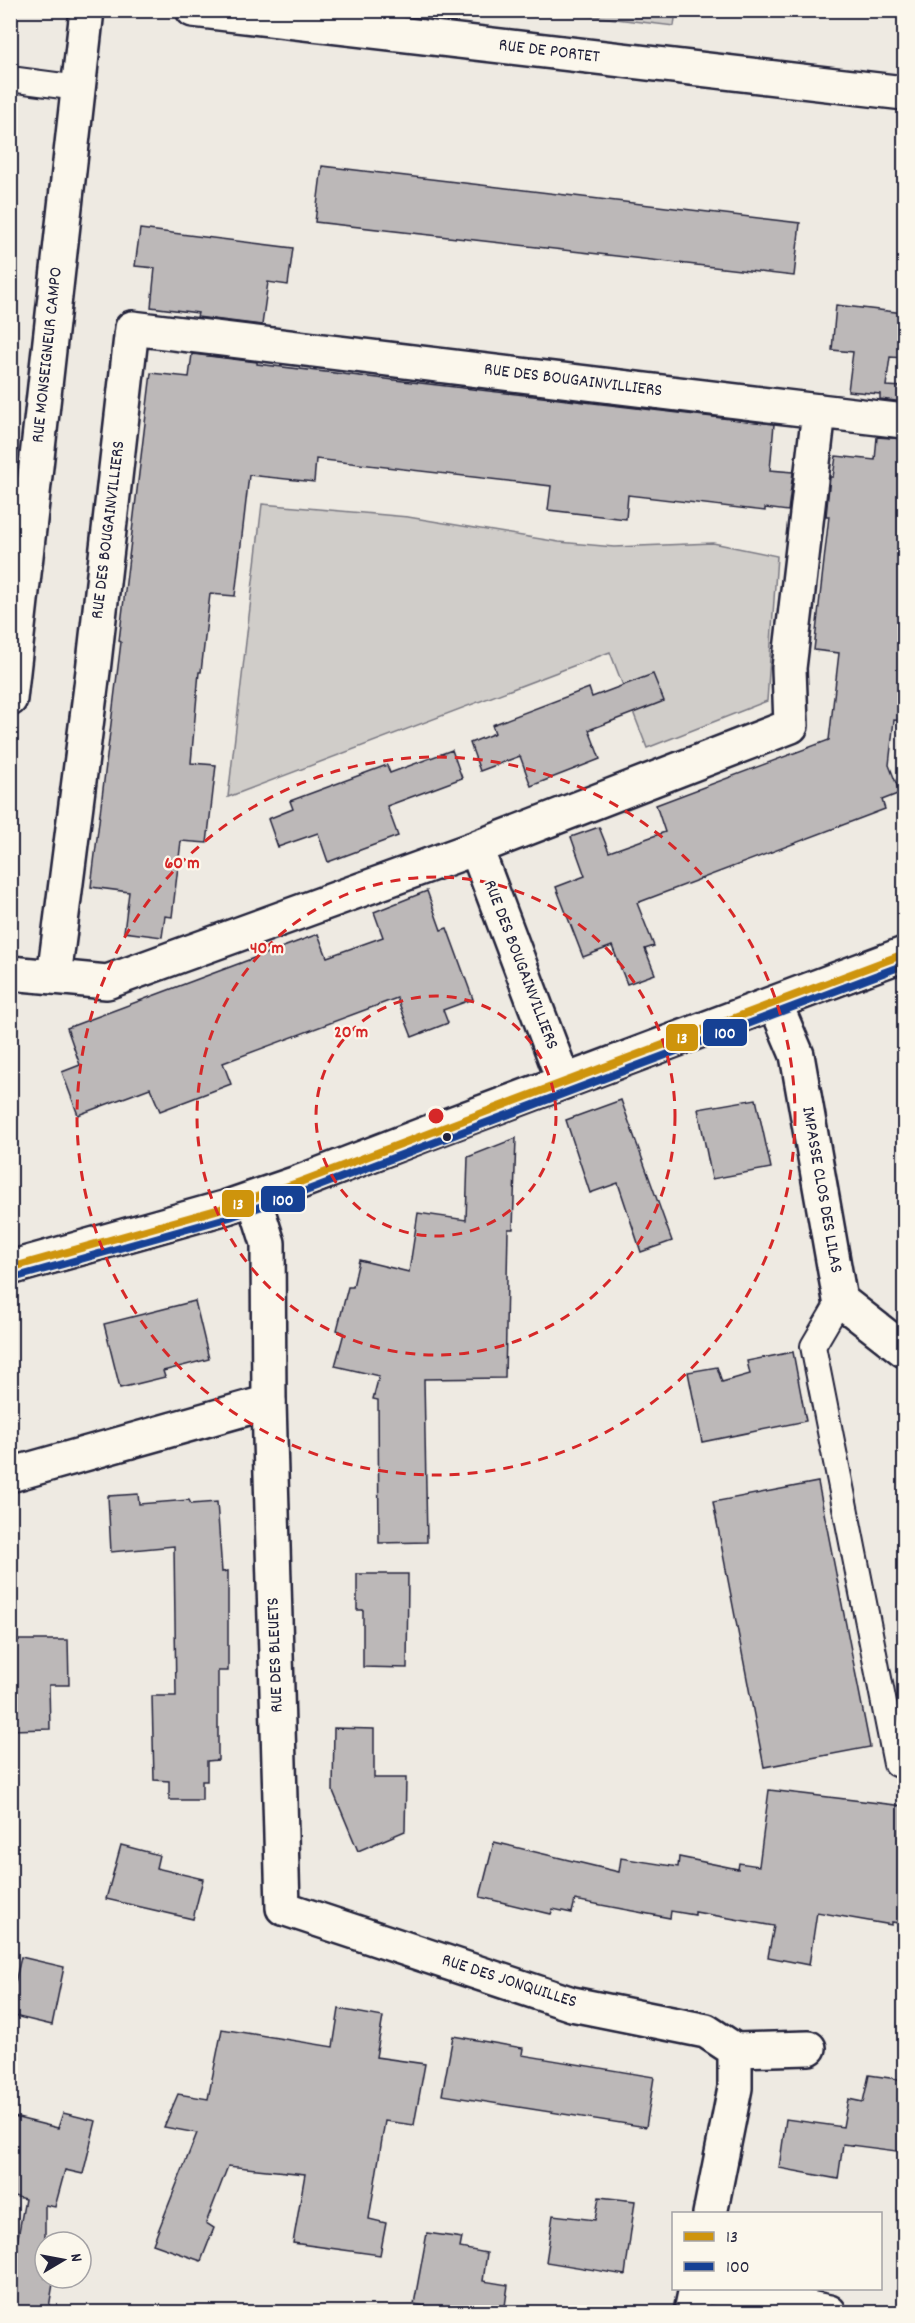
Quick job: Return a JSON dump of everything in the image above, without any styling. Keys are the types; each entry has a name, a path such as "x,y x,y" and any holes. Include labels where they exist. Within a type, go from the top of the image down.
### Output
{"street":[{"name":"RUE MONSEIGNEUR CAMPO","path":"10,699 87,10"},
{"name":"RUE DE PORTET","path":"193,10 904,93"},
{"name":"RUE DES BOUGAINVILLIERS","path":"54,977 93,671 132,328 904,421"},
{"path":"10,973 107,982 476,848 791,726 789,668 819,411"},
{"name":"RUE DES BOUGAINVILLIERS","path":"476,848 564,1082"},
{"path":"10,1268 254,1198 904,954"},
{"name":"IMPASSE CLOS DES LILAS","path":"775,1003 797,1055 840,1300"},
{"name":"RUE DES BLEUETS","path":"254,1198 268,1243 269,1401 283,1908"},
{"path":"840,1300 904,1350"},
{"path":"10,1475 269,1401"},
{"name":"RUE DES JONQUILLES","path":"283,1908 572,2004 706,2031 735,2050"},
{"path":"710,2212 735,2088 735,2050 809,2048"},
{"path":"691,2313 696,2290"},
{"path":"715,2290 829,2313"}],"lane":[{"path":"10,79 78,88"},
{"path":"840,1300 813,1346 896,1764"}],"shaded area":[{"path":"676,10 674,26 558,11"},
{"path":"262,504 408,517 559,542 614,547 713,543 777,556 767,701 647,748 610,652 228,797"}],"building":[{"path":"322,166 800,223 794,276 315,222"},
{"path":"140,229 293,248 288,285 268,282 262,325 197,317 198,313 151,307 155,268 135,266"},
{"path":"836,305 904,313 904,358 890,357 886,386 904,387 904,402 880,399 880,394 848,391 853,352 832,350"},
{"path":"192,354 257,362 257,364 774,424 770,470 793,472 788,511 765,508 765,511 628,495 626,519 548,510 551,486 316,459 314,482 249,475 235,596 210,594 201,672 199,672 191,763 216,765 207,843 181,841 172,917 165,916 162,937 124,932 129,892 91,887 121,642 119,641 151,373 189,377"},
{"path":"877,437 904,439 904,721 894,720 889,765 900,793 882,800 885,809 637,903 654,946 645,949 655,974 627,984 612,946 583,957 556,887 585,876 571,837 599,827 609,852 665,832 656,805 829,740 839,653 814,650 829,516 826,516 830,477 833,477 836,456 875,460"},
{"path":"653,674 664,701 589,730 600,759 531,786 520,756 480,771 470,743 495,733 492,725 589,688 592,697"},
{"path":"452,750 462,778 387,806 398,836 328,862 318,833 278,847 268,819 293,809 290,801 387,765 390,773"},
{"path":"427,891 441,930 447,928 473,999 443,1010 448,1023 412,1037 397,998 223,1063 231,1084 160,1111 150,1088 78,1115 62,1072 80,1065 67,1028 318,934 327,957 383,937 374,912"},
{"path":"756,1099 771,1168 712,1179 698,1109"},
{"path":"621,1100 672,1241 641,1252 618,1183 590,1193 566,1120"},
{"path":"516,1138 513,1229 508,1229 505,1378 424,1379 427,1542 379,1543 378,1400 373,1399 379,1376 335,1366 344,1333 337,1330 348,1287 353,1287 359,1260 409,1272 418,1213 466,1220 468,1157"},
{"path":"195,1301 209,1359 163,1371 165,1377 120,1388 104,1324"},
{"path":"793,1352 806,1421 702,1442 688,1372 717,1367 722,1382 750,1374 747,1361"},
{"path":"818,1482 870,1747 764,1767 713,1502"},
{"path":"138,1494 139,1504 189,1500 191,1504 217,1502 222,1572 228,1571 228,1671 218,1671 218,1760 207,1761 207,1781 202,1781 202,1800 169,1800 169,1781 154,1780 152,1696 176,1696 174,1546 111,1552 108,1496"},
{"path":"357,1574 408,1574 407,1668 363,1667 363,1610 357,1610"},
{"path":"10,1640 68,1640 69,1685 49,1685 50,1729 10,1730"},
{"path":"334,1728 374,1729 374,1778 406,1778 405,1831 358,1851 333,1791"},
{"path":"769,1790 904,1806 904,1924 892,1922 892,1925 817,1912 809,1965 768,1957 774,1926 695,1912 695,1915 671,1911 670,1918 575,1900 572,1913 553,1909 551,1914 480,1897 494,1842 619,1872 621,1858 678,1867 679,1857 738,1869 739,1863 759,1866"},
{"path":"121,1845 159,1855 156,1868 203,1879 193,1919 106,1899"},
{"path":"21,1957 64,1967 52,2025 10,2015 10,2004"},
{"path":"339,2009 383,2017 376,2057 425,2064 414,2125 385,2121 369,2219 386,2223 380,2255 293,2243 305,2174 228,2166 206,2223 214,2228 201,2261 153,2244 197,2133 164,2127 178,2094 208,2099 222,2029 333,2047"},
{"path":"453,2036 523,2048 522,2055 654,2077 646,2127 442,2095"},
{"path":"869,2075 904,2080 904,2152 843,2144 838,2179 779,2168 786,2119 843,2127 848,2099 863,2102"},
{"path":"63,2113 96,2121 83,2174 65,2170 55,2207 45,2205 45,2230 33,2230 33,2290 52,2290 48,2313 10,2313 10,2258 14,2259 25,2199 10,2195 10,2116 58,2128"},
{"path":"599,2197 635,2201 625,2275 546,2262 553,2215 595,2220"},
{"path":"427,2233 462,2238 460,2248 487,2253 483,2281 508,2285 504,2313 460,2313 414,2304"}],"transit line":[{"name":"13","path":"10,1268 227,1207 300,1182 904,954"},
{"name":"100","path":"13,1278 230,1217 303,1192 904,965"}]}
